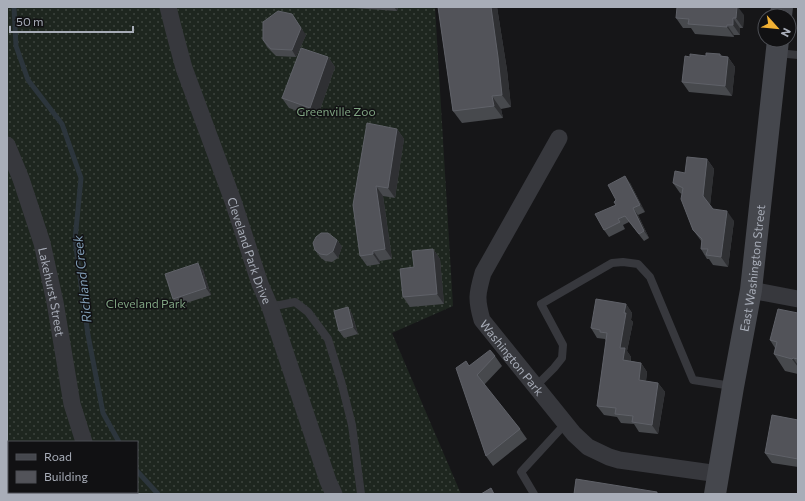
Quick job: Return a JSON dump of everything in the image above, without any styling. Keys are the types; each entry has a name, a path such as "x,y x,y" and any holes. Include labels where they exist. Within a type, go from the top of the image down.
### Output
{"street":[{"name":"Cleveland Park Drive","path":"168,7 184,68 234,201 260,284 270,307 328,481 334,494"},
{"name":"East Washington Street","path":"717,484 751,290 777,48"},
{"name":"Washington Park","path":"559,138 483,274 477,293 478,307 482,320 574,434 588,448 609,458 717,484"},
{"name":"Lakehurst Street","path":"7,146 21,179 42,244 72,404 84,441"},
{"path":"751,290 798,299"}],"lane":[{"path":"780,48 798,55"},
{"path":"536,386 562,358 563,345 541,304 612,263 623,262 638,264 650,278 693,380 733,386"},
{"path":"270,307 295,302 308,312 328,339 341,381 352,425 361,494"},
{"path":"534,494 521,472 566,423"}],"green space":[{"name":"Cleveland Park","path":"7,7 435,7 453,306 392,333 461,494 7,494"}],"building":[{"path":"438,7 491,7 502,95 492,96 494,106 453,111"},
{"path":"677,7 737,7 736,18 733,18 733,25 727,25 727,27 688,24 689,19 676,18"},
{"path":"278,11 292,14 301,28 292,50 271,49 263,40 263,22"},
{"path":"301,48 328,57 310,108 282,98"},
{"path":"706,53 720,54 720,56 728,57 725,86 682,82 685,56 690,57 690,54 706,56"},
{"path":"367,123 397,129 388,188 376,186 385,249 373,251 373,254 360,256 353,205"},
{"path":"687,157 707,159 703,196 713,209 727,211 721,257 706,255 708,249 701,249 702,239 693,230 681,199 683,188 673,183 675,171 685,173"},
{"path":"625,176 640,205 633,208 644,231 639,234 625,216 618,219 620,222 604,230 595,214 616,205 614,202 616,200 608,185"},
{"path":"321,233 328,233 337,240 333,251 327,255 320,254 315,250 313,243 316,237"},
{"path":"433,249 437,294 403,297 400,269 414,267 412,251"},
{"path":"198,263 206,288 173,299 165,274"},
{"path":"596,299 626,304 624,313 626,313 620,348 625,348 623,360 641,363 639,380 658,383 652,425 632,422 633,416 615,414 616,408 597,406 607,333 591,328"},
{"path":"348,307 353,327 339,331 334,311"},
{"path":"778,309 798,313 798,359 792,359 774,354 777,342 770,340"},
{"path":"490,350 495,356 477,375 520,429 486,456 456,368 466,361 469,366"},
{"path":"772,415 798,420 798,459 765,453"},
{"path":"576,479 657,492 657,494 574,494"},
{"path":"491,488 494,494 481,494"}],"waterway":[{"name":"Richland Creek","path":"14,7 16,46 28,80 62,124 81,178 75,240 88,335 103,413 118,441"},
{"name":"Richland Creek","path":"138,472 158,494"}],"park label":[{"name":"Greenville Zoo","path":"336,111"}]}
